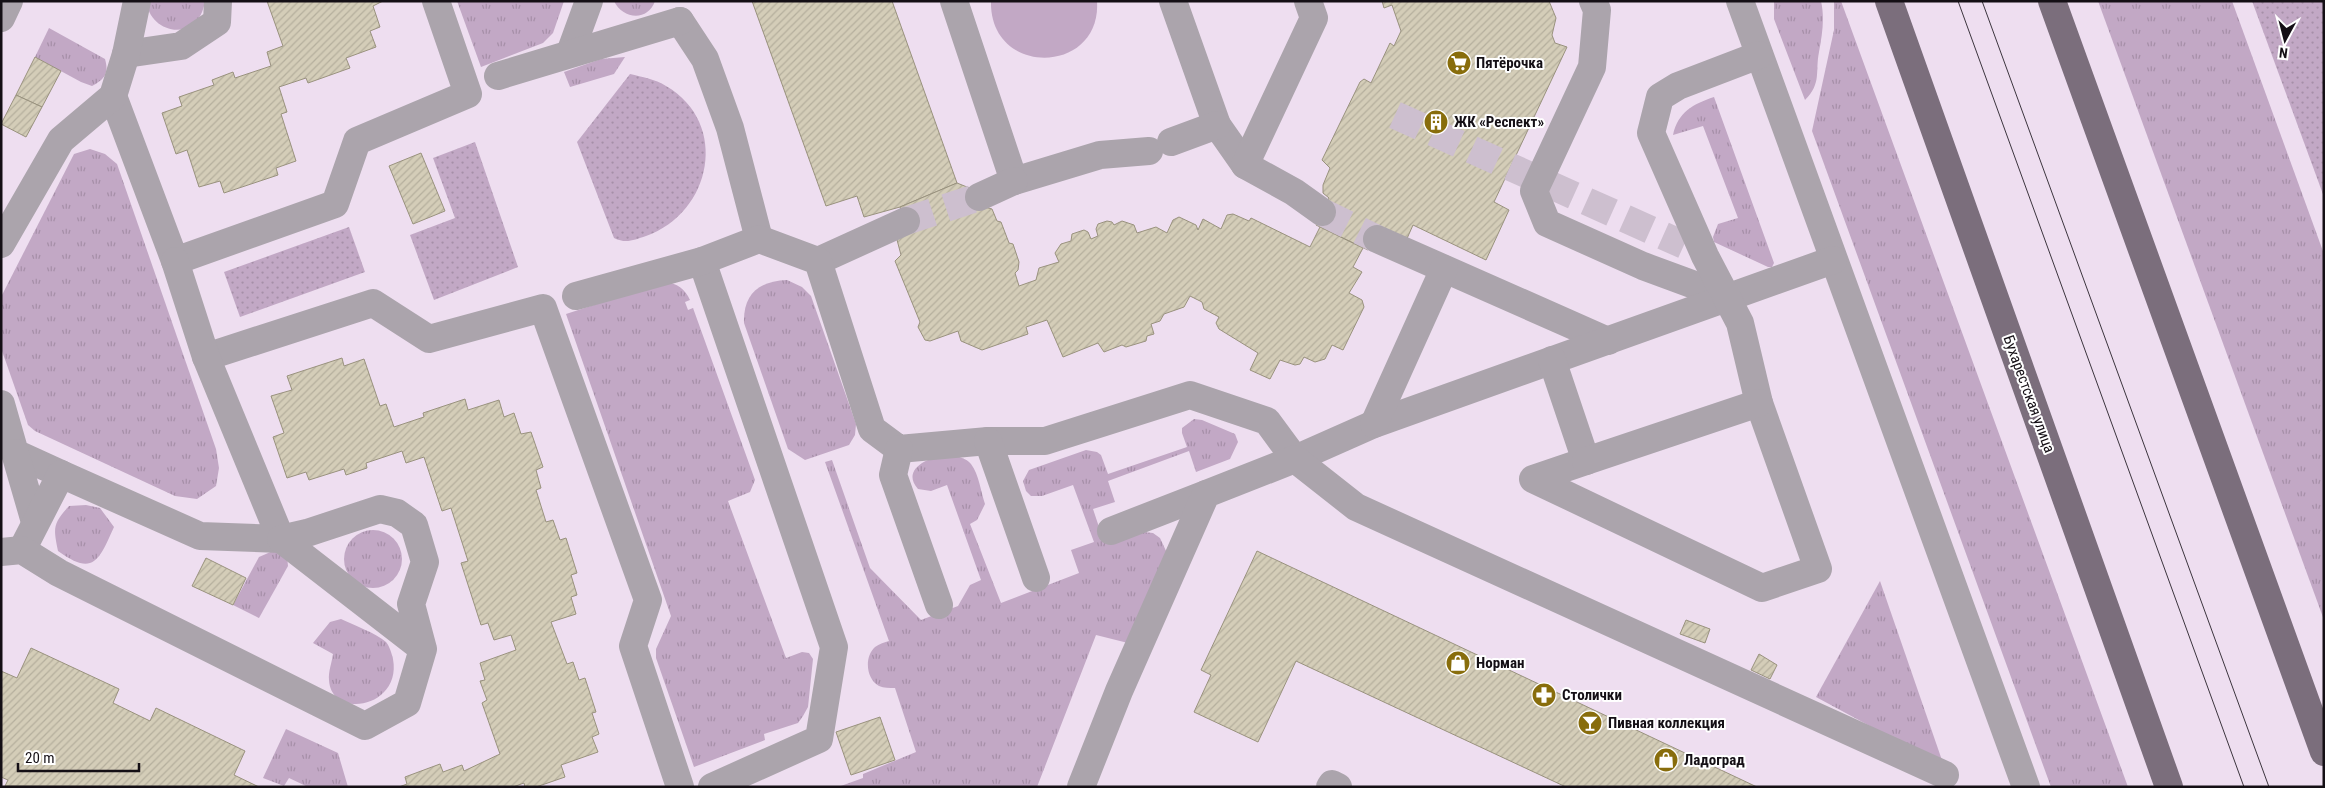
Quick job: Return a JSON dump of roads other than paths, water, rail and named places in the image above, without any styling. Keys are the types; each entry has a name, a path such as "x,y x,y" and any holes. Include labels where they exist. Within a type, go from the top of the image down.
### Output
{"main road":[{"name":"Бухарестская улица","path":"1889,1 2169,787"},
{"path":"2052,1 2324,752"}],"street":[{"path":"1,18 9,1"},
{"path":"1,244 61,140 113,96 126,54 136,1"},
{"path":"126,54 181,46 217,22 218,1"},
{"path":"436,1 484,85"},
{"path":"570,53 589,1"},
{"path":"954,1 1014,181"},
{"path":"1173,1 1217,125 1245,165 1294,192 1322,212"},
{"path":"1245,165 1314,18 1308,1"},
{"path":"1594,1 1597,10 1592,67 1534,192 1548,223 1643,266 1727,297"},
{"path":"1740,1 2026,787"},
{"path":"175,261 335,204 356,141 484,85 683,11 705,59 727,120 760,239"},
{"path":"1759,55 1678,86 1660,97 1651,133 1694,250 1727,297 1740,323 1760,402 1818,569 1762,588 1533,479 1760,402"},
{"path":"113,96 175,261 206,357 281,539 423,649"},
{"path":"979,196 1014,181 1100,155 1160,147 1217,125"},
{"path":"206,357 373,303 429,339 702,261 760,239 818,261 906,221"},
{"path":"1377,239 1608,341"},
{"path":"1111,532 1295,459 1374,424 1833,260"},
{"path":"702,261 834,647 819,739 712,787"},
{"path":"818,261 872,429 899,449 988,441 1045,441 1190,396 1267,421 1295,459 1356,507 1945,775"},
{"path":"1374,424 1444,269"},
{"path":"561,302 648,600 634,646 680,787"},
{"path":"1552,360 1586,461"},
{"path":"1,404 36,522"},
{"path":"988,441 1036,578"},
{"path":"899,449 893,475 939,606"},
{"path":"15,453 200,536 281,539 307,533 380,510 397,513 414,525 425,562 411,604 423,649 407,703 365,726 12,551 36,522 61,474"},
{"path":"1081,787 1120,690 1206,494"},
{"path":"1330,787 1332,784 1338,787"}],"tunnel":[{"path":"1395,115 1684,245"},
{"path":"906,221 979,197"},
{"path":"1322,212 1377,239"}],"tram line":[{"path":"1958,1 2244,787"},
{"path":"1982,1 2269,787"}],"place":[{"name":"Пятёрочка","path":"1459,63"},
{"name":"ЖК «Респект»","path":"1436,122"},
{"name":"Норман","path":"1458,663"},
{"name":"Столички","path":"1544,695"},
{"name":"Пивная коллекция","path":"1590,723"},
{"name":"Ладоград","path":"1666,760"}]}
